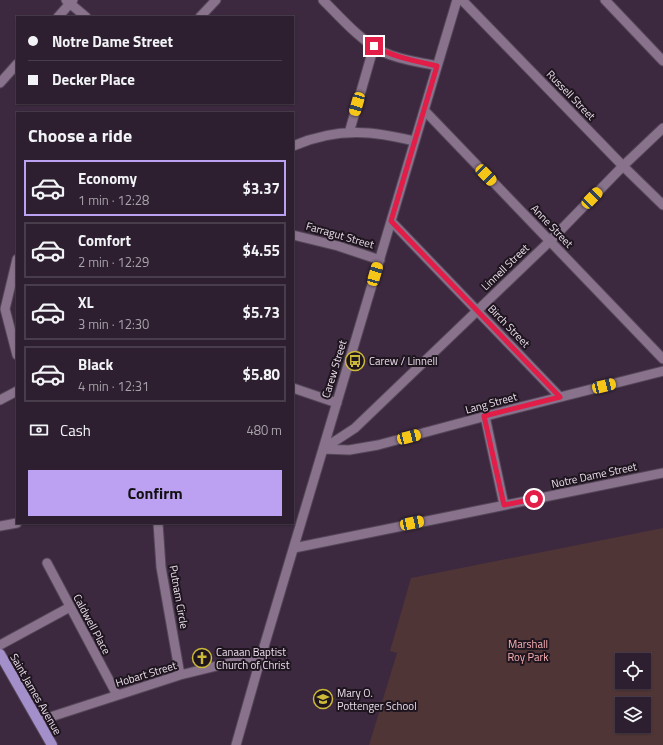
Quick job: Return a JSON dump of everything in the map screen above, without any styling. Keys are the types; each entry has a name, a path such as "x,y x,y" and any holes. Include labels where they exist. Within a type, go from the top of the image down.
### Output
{"main road":[{"name":"Saint James Avenue","path":"0,654 52,745"}],"street":[{"path":"201,16 216,0"},
{"path":"323,0 365,40 384,52 397,57 437,66"},
{"name":"Carew Street","path":"236,745 457,0"},
{"name":"Russell Street","path":"462,0 623,166 663,205"},
{"path":"605,0 663,61"},
{"path":"59,16 70,1 85,16"},
{"path":"349,133 374,46"},
{"path":"0,83 16,65"},
{"name":"Anne Street","path":"424,110 663,359"},
{"name":"Linnell Street","path":"323,449 355,428 550,241 623,166 663,128"},
{"path":"294,146 334,134 368,132 415,141"},
{"name":"Birch Street","path":"391,221 560,397"},
{"name":"Farragut Street","path":"294,236 338,246 380,260"},
{"path":"16,262 2,309 16,352"},
{"name":"Lang Street","path":"323,449 349,450 378,445 484,416 663,371"},
{"path":"294,388 337,403"},
{"path":"0,400 16,392"},
{"path":"484,416 504,505"},
{"name":"Notre Dame Street","path":"294,548 419,521 594,488 663,473"},
{"path":"0,526 16,522"},
{"name":"Putnam Circle","path":"158,524 161,567 180,676"},
{"name":"Caldwell Place","path":"47,563 117,695"},
{"path":"0,645 70,607"},
{"name":"Hobart Street","path":"38,721 180,676 262,655"}],"green space":[{"name":"Marshall Roy Park","path":"663,528 663,745 369,745 397,653 390,651 411,578"}],"place":[{"name":"Carew / Linnell","path":"355,361"},
{"name":"Canaan Baptist Church of Christ","path":"202,658"},
{"name":"Mary O. Pottenger School","path":"323,699"}],"route":[{"path":"374,46 397,57 437,66 391,221 560,397 484,416 504,505 534,499"}]}
